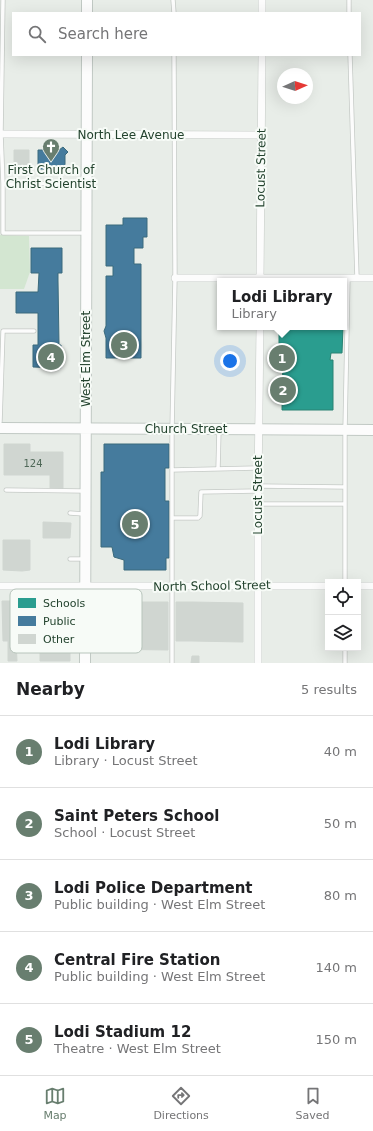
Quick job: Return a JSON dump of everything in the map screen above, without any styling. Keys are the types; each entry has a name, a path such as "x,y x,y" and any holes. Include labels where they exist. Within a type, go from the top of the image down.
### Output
{"street":[{"path":"87,0 87,12"},
{"path":"262,0 262,12"},
{"name":"West Elm Street","path":"84,589 87,56"},
{"name":"Locust Street","path":"260,278 262,56"},
{"name":"North Lee Avenue","path":"1,134 262,135"},
{"path":"175,278 217,278"},
{"path":"348,278 373,278"},
{"name":"Locust Street","path":"258,663 258,430 260,330"},
{"name":"Church Street","path":"0,428 373,430"},
{"name":"North School Street","path":"0,586 325,586"},
{"path":"361,586 373,586"},
{"name":"West Elm Street","path":"85,653 85,663"}],"lane":[{"path":"3,0 1,134 3,233 86,234"},
{"path":"173,0 174,12"},
{"path":"348,0 349,12"},
{"path":"172,663 172,430 175,278 174,56"},
{"path":"350,56 357,278"},
{"path":"3,184 86,183"},
{"path":"347,329 348,278"},
{"path":"345,579 347,330"},
{"path":"0,422 2,331 34,331"},
{"path":"218,469 219,430"},
{"path":"172,470 258,468"},
{"path":"172,518 198,518 200,516 201,492 345,487"},
{"path":"6,490 84,491"},
{"path":"258,504 345,504"},
{"path":"70,514 84,514"},
{"path":"70,559 84,559"},
{"path":"345,651 345,663"}],"green space":[{"path":"0,235 29,236 30,272 24,289 0,289"}],"building: Schools":[{"path":"279,330 343,330 342,353 331,353 330,360 333,360 333,410 282,410 284,353 279,353"}],"building: Public":[{"name":"First Church of Christ Scientist","path":"63,147 68,152 65,155 65,169 38,169 38,150 59,150"},
{"path":"123,218 147,218 147,237 143,237 143,248 134,248 134,264 141,264 141,358 106,358 106,338 104,331 106,326 106,276 113,276 113,266 106,266 106,225 123,225"},
{"path":"31,248 62,248 62,273 58,273 59,345 61,345 61,368 33,367 33,345 38,345 38,313 16,313 16,292 38,292 39,273 31,273"},
{"path":"104,444 169,444 169,468 165,468 165,501 169,501 169,558 166,558 166,570 124,570 124,560 114,557 112,547 101,547 101,472 104,472"}],"building: Other":[{"path":"14,150 29,150 29,169 14,169"},
{"path":"4,444 30,444 30,452 63,452 63,488 50,488 50,475 4,475"},
{"path":"43,522 71,523 70,538 43,538"},
{"path":"3,540 22,540 22,571 3,570"},
{"path":"22,540 30,540 30,570 22,571"},
{"path":"2,601 10,601 10,641 3,641"},
{"path":"142,602 168,602 168,634 142,633"},
{"path":"176,602 192,602 192,641 176,641"},
{"path":"192,602 243,603 243,627 192,626"},
{"path":"192,626 243,627 243,642 192,641"},
{"path":"142,634 168,634 168,650 142,650"},
{"path":"8,641 10,641 10,653 17,653 17,661 8,661"},
{"path":"40,653 70,653 70,661 40,661"},
{"path":"192,656 199,656 199,663 191,663"}],"place":[{"name":"First Church of Christ Scientist","path":"51,162"},
{"name":"Lodi Police Department","path":"124,345"},
{"name":"Central Fire Station","path":"51,357"},
{"name":"Lodi Library","path":"282,358"},
{"name":"Saint Peters School","path":"283,390"},
{"name":"Lodi Stadium 12","path":"135,524"}]}
